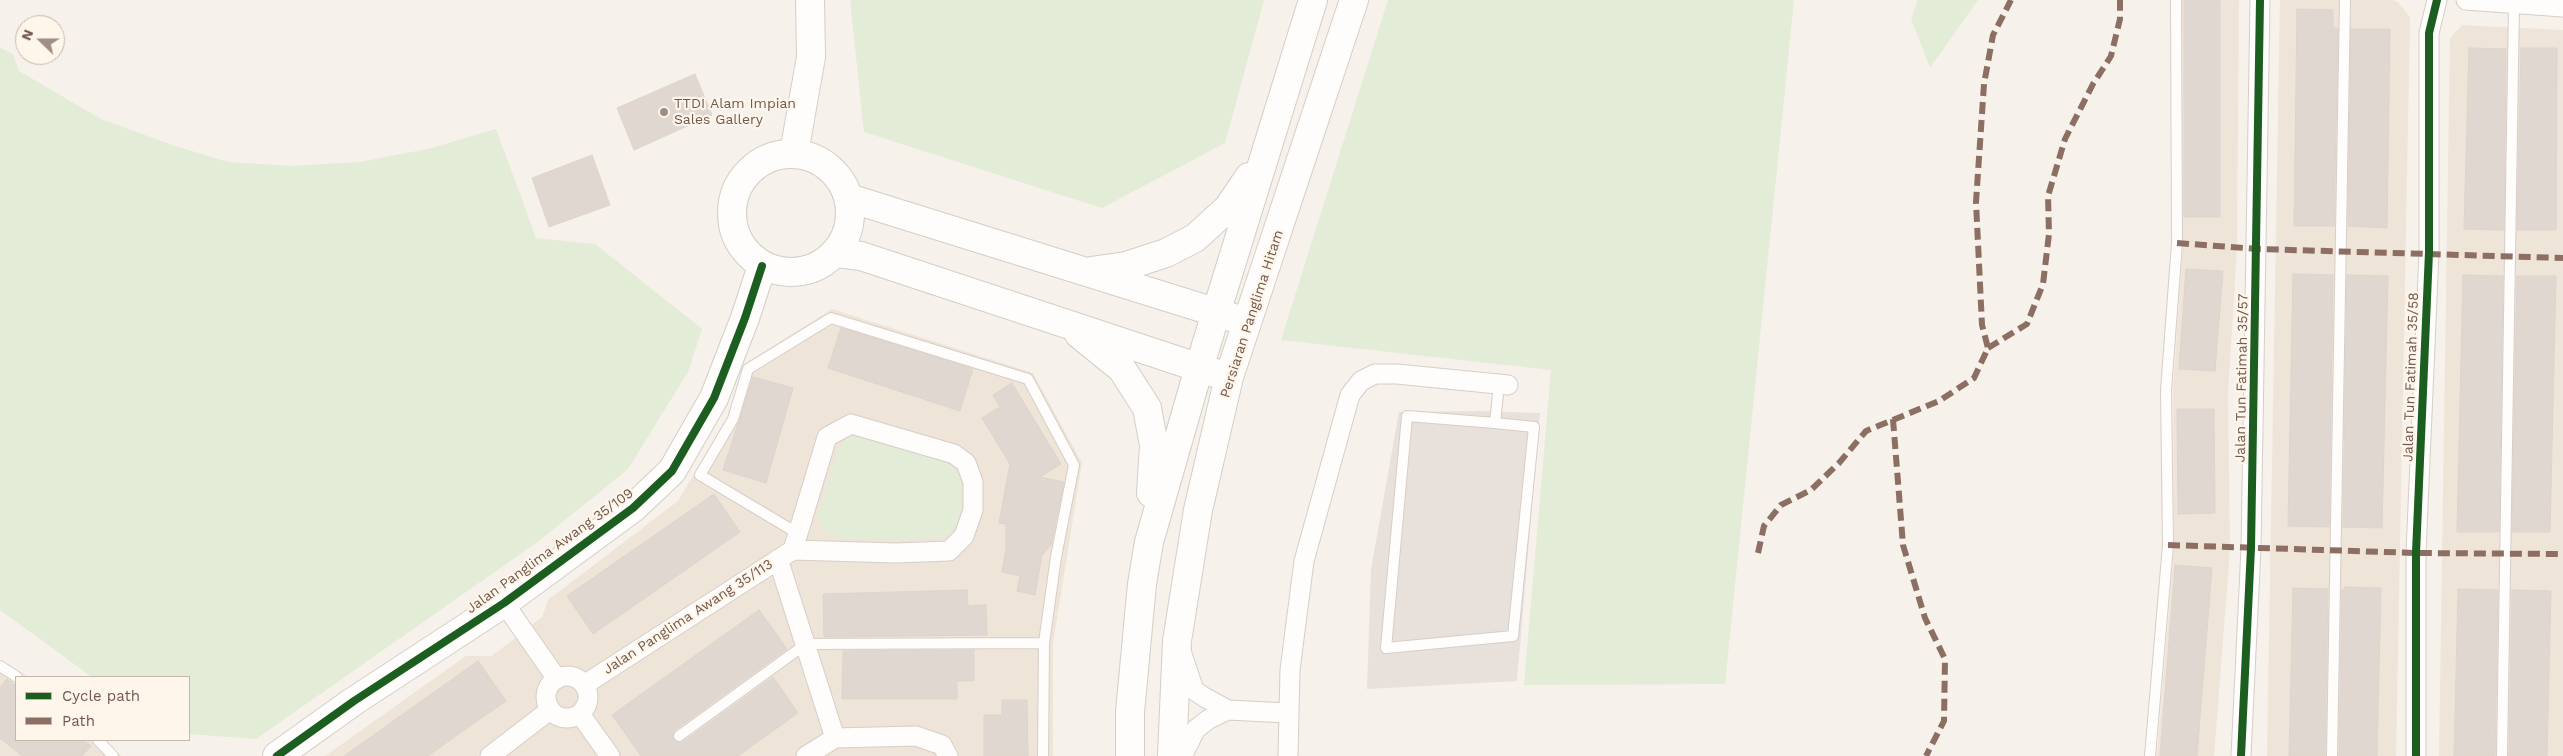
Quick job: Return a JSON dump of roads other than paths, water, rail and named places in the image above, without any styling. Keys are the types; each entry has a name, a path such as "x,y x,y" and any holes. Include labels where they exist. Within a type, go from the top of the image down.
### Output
{"main road":[{"path":"794,153 811,57 810,0"},
{"path":"1149,542 1199,368 1314,0"},
{"name":"Persiaran Panglima Hitam","path":"1172,756 1177,641 1198,510 1229,378 1354,0"},
{"path":"794,153 813,157 829,166 842,180 849,198 851,217 847,236 836,253 820,266 801,273 781,273 762,266 746,253 735,235 731,215 735,194 744,176 758,164 776,155 794,153"},
{"path":"1087,272 1126,266 1166,253 1196,238 1228,208 1265,154"},
{"path":"849,198 1247,322"},
{"path":"836,253 861,256 1229,378"},
{"name":"Jalan Panglima Awang 35/109","path":"277,756 354,701 504,603 633,508 672,471 714,398 745,318 762,266"},
{"path":"1069,325 1122,370 1147,408 1154,445 1149,542 1142,584 1130,712 1130,756"}],"street":[{"name":"Jalan Tun Fatimah 35/57","path":"2241,756 2252,548 2260,0"},
{"name":"Jalan Tun Fatimah 35/58","path":"2416,756 2416,553 2429,252 2429,33 2437,0"},
{"path":"2466,0 2563,6"},
{"path":"1288,756 1287,713 1304,561 1350,395 1361,381 1375,374 1397,374 1504,385"},
{"path":"790,547 896,553 949,551 964,536 973,510 973,482 966,463 954,454 851,424 827,437 790,547 806,644 835,738"},
{"name":"Jalan Panglima Awang 35/113","path":"584,685 790,547"},
{"path":"504,603 557,679"},
{"path":"1177,641 1194,690 1204,697 1228,710 1287,713"},
{"path":"562,677 574,678 584,685 588,697 585,709 580,714 568,719 561,718 550,710 547,703 548,690 557,679 562,677"},
{"path":"495,755 550,710"},
{"path":"1182,756 1196,729 1209,719 1228,710"},
{"path":"580,714 610,756"},
{"path":"806,756 835,738 916,736 942,745 948,756"}],"lane":[{"path":"2150,756 2168,545 2166,390 2177,243 2176,0"},
{"path":"2332,756 2346,0"},
{"path":"2502,756 2514,4"},
{"path":"790,547 700,476 733,420 748,369 831,318 1028,379 1074,465 1056,557 1044,643 1043,756"},
{"path":"1495,424 1504,385"},
{"path":"1407,416 1495,424 1534,427 1513,636 1386,648 1407,416"},
{"path":"679,736 806,644 1044,643"},
{"path":"0,666 15,676"},
{"path":"99,741 113,756"}],"place":[{"name":"TTDI Alam Impian Sales Gallery","path":"664,112"}]}
